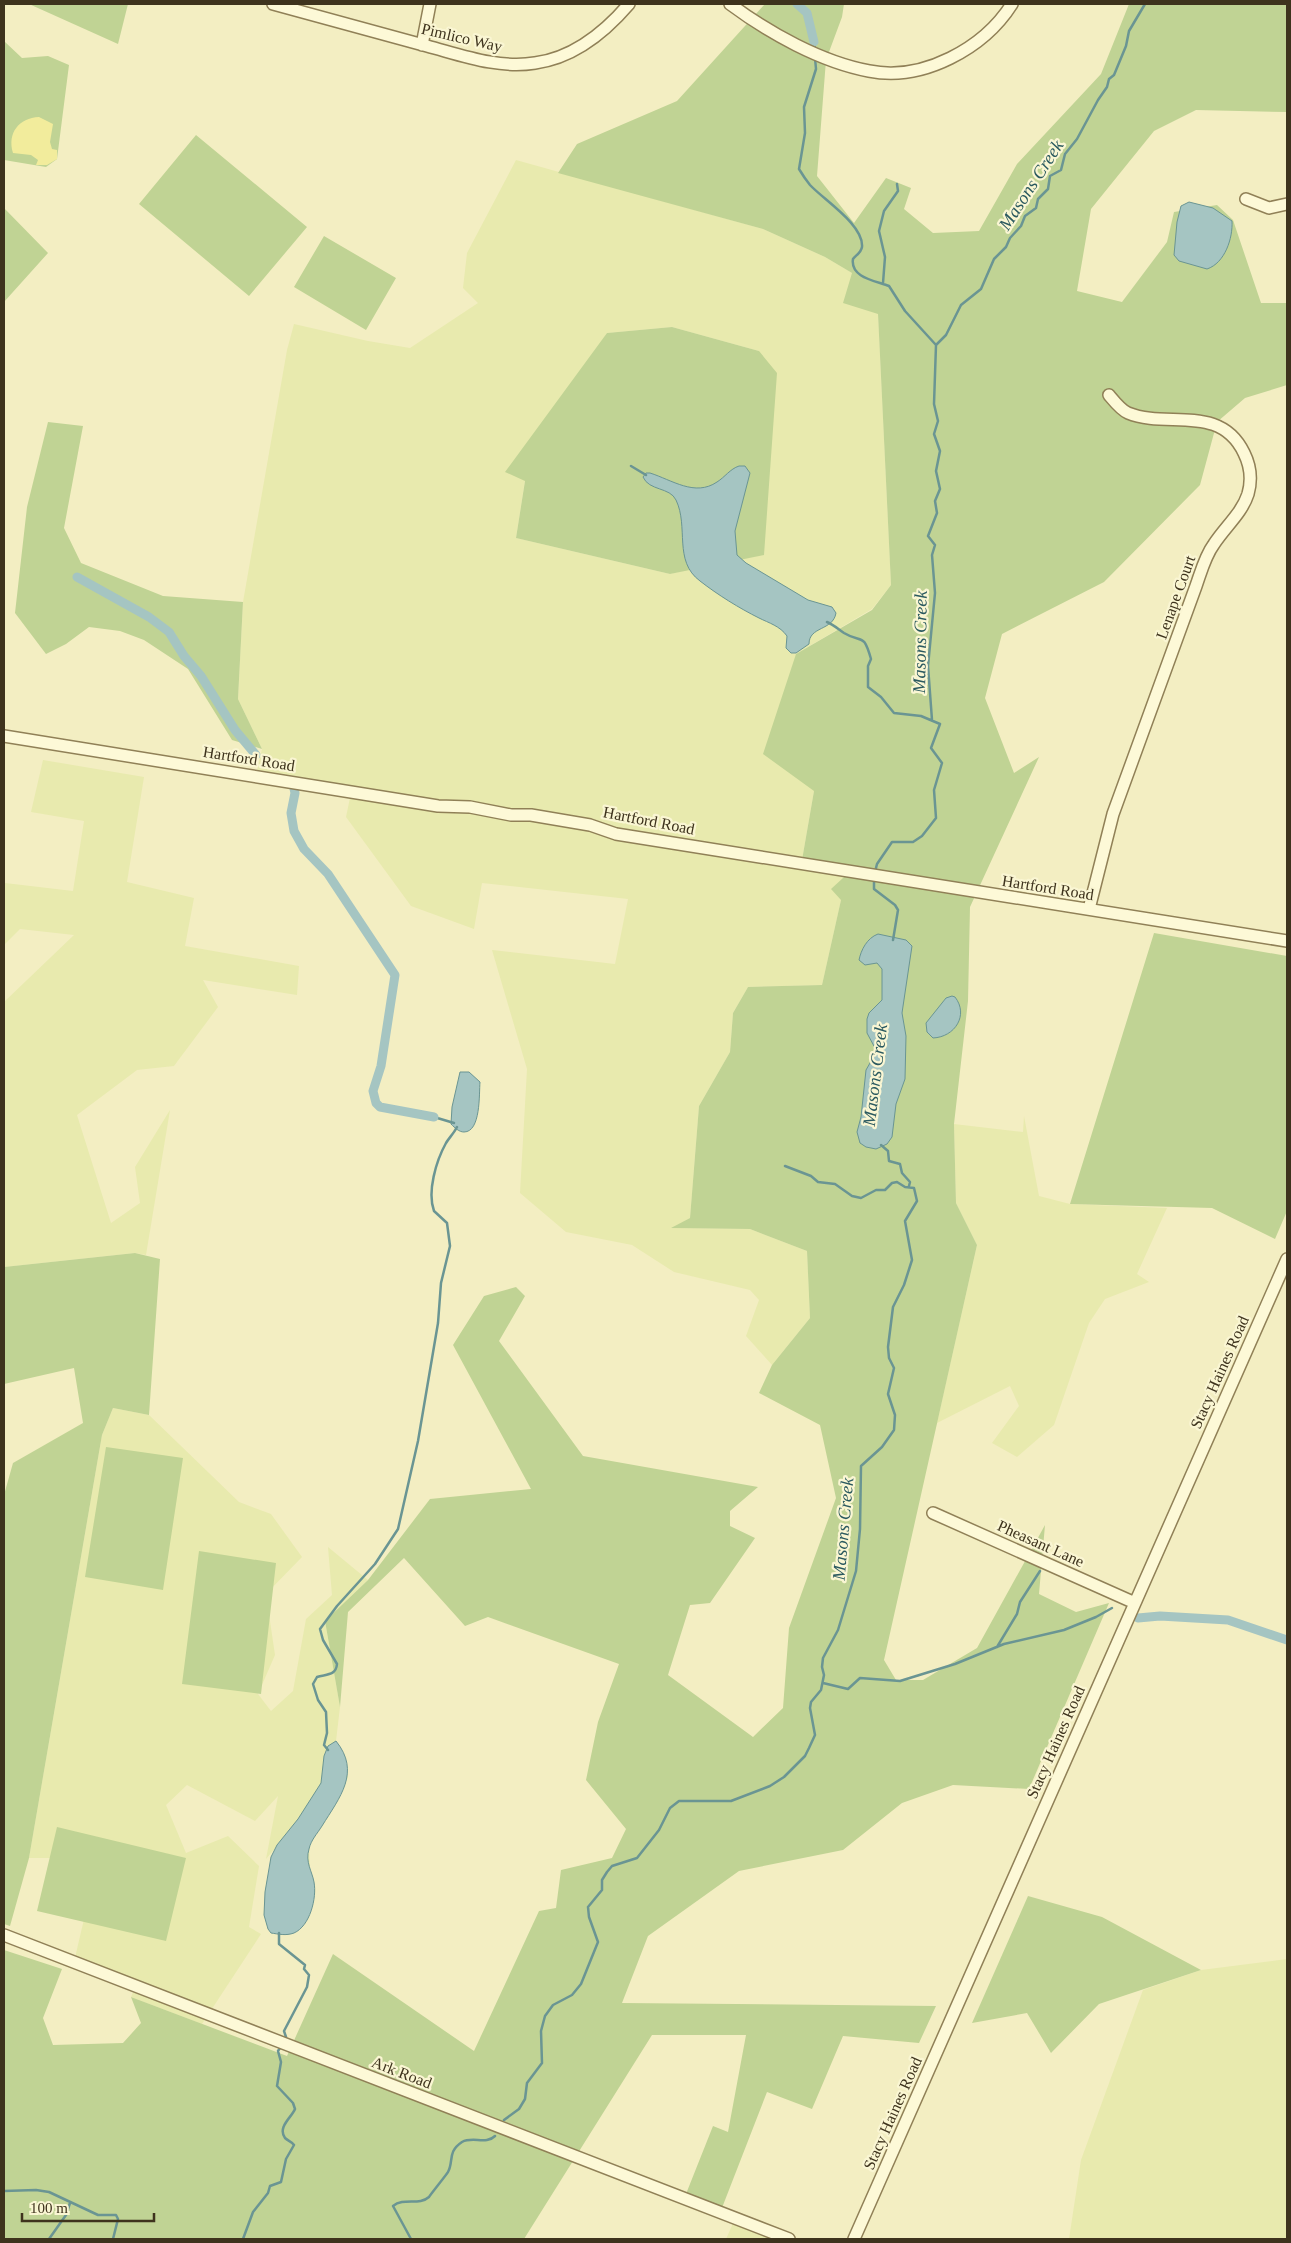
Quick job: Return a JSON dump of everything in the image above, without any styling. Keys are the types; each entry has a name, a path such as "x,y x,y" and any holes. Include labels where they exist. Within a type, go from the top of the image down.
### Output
{"street":[{"name":"Pimlico Way","path":"272,4 486,61 514,64 536,63 562,55 586,43 611,24 629,4"},
{"path":"422,45 430,4"},
{"path":"730,4 770,32 796,45 857,68 886,73 916,69 940,62 962,52 992,29 1012,4"},
{"path":"1246,199 1269,208 1287,204"},
{"name":"Lenape Court","path":"1089,910 1113,814 1196,586 1211,548 1241,510 1246,501 1250,485 1249,468 1243,451 1233,437 1224,429 1199,420 1151,418 1126,412 1108,395"},
{"name":"Hartford Road","path":"4,736 438,806 470,807 511,815 531,815 590,825 616,834 1287,941"},
{"name":"Stacy Haines Road","path":"854,2239 1287,1259"},
{"name":"Pheasant Lane","path":"934,1513 1135,1603"},
{"name":"Ark Road","path":"4,1935 789,2239"}],"green space":[{"path":"29,4 128,4 118,44"},
{"path":"765,4 844,4 842,17 826,60 817,176 854,223 886,178 911,188 904,209 933,233 979,231 1017,164 1101,74 1129,4 1287,4 1287,112 1196,110 1154,131 1091,209 1077,291 1122,302 1167,242 1174,212 1217,205 1233,220 1261,303 1287,303 1287,385 1245,398 1217,422 1200,485 1104,582 1002,634 985,698 1014,773 1039,757 970,907 968,1001 954,1124 956,1203 977,1245 884,1660 896,1680 923,1680 977,1648 1045,1525 1039,1594 1076,1612 1109,1603 1029,1789 953,1785 902,1803 843,1850 739,1871 648,1936 622,2003 936,2006 919,2043 843,2036 812,2109 767,2092 720,2213 684,2199 713,2126 728,2132 746,2035 652,2035 524,2239 4,2239 4,1950 62,1969 43,2018 53,2045 123,2043 141,2023 131,1997 287,2056 333,1954 474,2051 539,1911 556,1908 561,1870 612,1858 626,1829 586,1780 598,1722 619,1664 488,1617 465,1626 404,1558 348,1612 340,1707 325,1621 368,1580 430,1499 531,1489 453,1345 484,1296 516,1287 525,1296 499,1341 583,1456 758,1487 730,1511 730,1526 755,1538 710,1603 690,1605 668,1675 753,1737 783,1708 789,1628 836,1498 820,1425 759,1393 772,1365 810,1318 807,1251 750,1229 671,1228 690,1218 699,1106 730,1052 733,1013 748,987 822,985 841,900 831,889 855,867 802,860 814,791 763,754 796,654 872,610 891,585 878,314 843,303 852,273 825,257 763,229 558,173 577,144 677,101"},
{"path":"4,41 22,58 48,56 69,65 57,159 46,167 4,160"},
{"path":"196,135 307,227 249,296 139,204"},
{"path":"516,160 763,229 825,257 852,273 878,313 891,585 872,609 796,654 814,791 802,860 855,867 841,900 822,985 748,987 733,1013 730,1052 699,1106 690,1218 673,1228 750,1229 807,1251 810,1318 772,1365 746,1336 759,1300 750,1290 674,1272 632,1245 566,1232 520,1193 527,1069 492,950 615,964 628,899 482,883 474,929 411,906 346,817 352,788 257,771 262,749 238,699 243,602 287,350 294,324 368,341 410,348 478,303 463,288 467,253","holes":["672,327 759,351 689,569 670,574 516,538 525,480 607,333"]},
{"path":"4,208 48,253 4,302"},
{"path":"324,236 396,278 366,330 294,287"},
{"path":"672,327 759,351 777,373 764,555 670,574 516,538 525,481 505,472 607,333"},
{"path":"48,422 83,426 64,528 81,563 163,596 243,602 238,699 262,749 232,740 188,669 144,640 120,631 89,627 66,644 46,654 15,613 27,507"},
{"path":"43,760 144,777 127,882 194,898 185,946 299,966 297,995 203,980 218,1007 174,1066 137,1070 77,1115 111,1223 140,1203 135,1167 170,1110 146,1255 135,1253 4,1267 4,1002 74,935 20,929 4,945 4,887 5,883 73,891 84,821 31,812"},
{"path":"1154,933 1287,956 1287,1211 1275,1239 1212,1208 1070,1204"},
{"path":"1024,1116 1039,1196 1070,1204 1167,1208 1137,1274 1149,1282 1105,1299 1089,1323 1054,1425 1017,1457 992,1443 1019,1406 1010,1386 937,1423 977,1245 956,1203 954,1124 1023,1132"},
{"path":"135,1253 160,1259 149,1415 113,1408 102,1435 29,1858 10,1926 4,1924 4,1495 13,1463 83,1423 74,1368 4,1384 4,1267"},
{"path":"113,1408 149,1415 239,1502 271,1514 302,1557 266,1594 275,1655 258,1694 271,1711 293,1691 306,1619 332,1595 328,1547 368,1580 325,1621 340,1707 336,1741 348,1777 309,1847 312,1908 277,1846 266,1859 278,1796 255,1821 187,1785 166,1805 186,1853 228,1836 259,1866 249,1927 261,1934 202,2024 131,1997 135,1988 74,1962 95,1872 80,1858 29,1858 102,1435"},
{"path":"106,1447 183,1458 163,1590 85,1577"},
{"path":"199,1551 276,1563 261,1694 182,1684"},
{"path":"57,1827 186,1858 166,1941 37,1911"},
{"path":"1028,1896 1102,1917 1201,1970 1099,2004 1051,2053 1027,2013 972,2023"},
{"path":"1287,1959 1287,2239 1069,2239 1081,2160 1143,1990 1201,1970"},
{"path":"735,2219 789,2239 726,2239"}],"sand":[{"path":"39,117 53,124 50,142 52,149 57,150 57,159 47,165 36,165 38,160 31,155 13,153 12,139 16,128 26,120"}],"water":[{"path":"1189,202 1213,208 1232,221 1227,249 1219,261 1207,269 1179,261 1174,255 1177,222 1181,206"},
{"path":"739,466 745,466 750,473 735,531 737,555 746,563 808,600 832,607 836,613 831,623 813,634 809,644 796,653 791,653 786,648 787,636 781,630 729,601 700,581 692,573 684,554 680,510 676,500 669,493 650,485 643,477 646,473 650,473 684,486 700,488 717,482"},
{"path":"878,934 906,940 912,946 902,1013 906,1036 905,1079 896,1104 892,1137 887,1144 876,1149 866,1147 860,1143 857,1132 861,1117 866,1070 874,1056 875,1048 867,1033 867,1019 869,1013 882,1000 882,969 877,963 865,965 859,960 865,945"},
{"path":"955,997 961,1011 958,1024 948,1034 933,1038 927,1032 926,1023 946,998"},
{"path":"460,1072 469,1072 480,1082 478,1112 474,1126 464,1132 459,1131 451,1124 452,1107"},
{"path":"336,1741 347,1763 347,1774 341,1795 309,1849 308,1862 315,1888 311,1911 304,1924 294,1933 285,1935 271,1933 264,1915 265,1892 271,1857 277,1845 298,1819 321,1783 324,1756 328,1746"}],"waterway":[{"path":"797,4 807,13 814,42"},
{"name":"Masons Creek","path":"932,720 928,666 935,593 932,555 935,545 928,536 937,513 935,501 940,489 936,471 940,451 934,434 938,421 934,404 936,345 946,335 961,305 981,289 994,259 1006,247 1010,238 1021,226 1025,216 1036,208 1038,199 1048,189 1050,176 1061,170 1065,154 1077,139 1107,87 1109,79 1114,75 1126,46 1129,31 1145,4"},
{"path":"814,42 815,50"},
{"path":"815,58 816,69 804,107 805,133 799,169 810,185 842,213 857,230 862,247 853,259 856,271 865,278 889,286 905,311 936,345"},
{"path":"883,283 885,257 879,231 884,211 898,191 897,184"},
{"path":"631,466 646,475"},
{"path":"77,577 149,617 169,632 184,656 201,676 235,730 256,755"},
{"name":"Masons Creek","path":"827,622 844,633 864,641 871,659 868,666 868,687 881,697 894,713 921,716 940,724 931,748 942,763 934,790 936,818 922,836 913,842 892,842 877,864 875,872"},
{"path":"293,784 295,793 291,813 294,831 304,849 328,874 395,975 381,1066 373,1091 376,1103 380,1107 434,1117"},
{"name":"Masons Creek","path":"874,878 874,889 895,905 898,910 893,940"},
{"path":"434,1117 454,1123"},
{"path":"328,1750 324,1745 327,1733 326,1712 318,1700 313,1684 317,1677 333,1673 337,1664 323,1640 320,1629 337,1606 375,1564 398,1529 418,1441 438,1323 441,1283 450,1246 447,1223 434,1211 432,1186 442,1150 457,1127"},
{"name":"Masons Creek","path":"881,1145 888,1151 889,1161 900,1164 902,1173 910,1182 909,1186"},
{"name":"Masons Creek","path":"504,2120 519,2109 525,2099 527,2083 542,2063 541,2031 545,2016 553,2005 572,1995 581,1984 598,1942 589,1917 588,1907 602,1890 602,1880 607,1872 612,1866 637,1858 659,1830 670,1808 679,1801 731,1801 770,1786 784,1777 805,1756 815,1735 810,1708 811,1702 821,1690 824,1675 822,1667 823,1658 838,1630 856,1571 860,1529 861,1466 882,1447 894,1430 895,1415 888,1394 894,1368 889,1358 888,1347 893,1307 904,1285 912,1260 905,1221 917,1201 914,1188 905,1187 897,1182 892,1183 885,1190 876,1190 861,1198 852,1196 835,1184 818,1182 811,1176 785,1166"},
{"path":"997,1647 1017,1614 1020,1602 1040,1571"},
{"path":"823,1683 848,1689 860,1678 900,1681 955,1664 1004,1644 1064,1630 1096,1617 1112,1608"},
{"path":"1138,1618 1160,1616 1228,1620 1287,1640"},
{"path":"279,1933 279,1944 305,1965 304,1969 309,1975 307,1987 284,2031 286,2037"},
{"path":"243,2239 253,2212 268,2193 270,2186 281,2182 286,2159 294,2145 283,2134 284,2126 295,2109 293,2103 277,2086 281,2062 278,2051 280,2048"},
{"name":"Masons Creek","path":"411,2239 393,2206 397,2203 421,2201 429,2197 448,2172 454,2149 462,2142 466,2140 488,2140 495,2136"},
{"path":"4,2191 36,2190 49,2192 98,2215 116,2215 118,2219 113,2239"},
{"path":"49,2239 66,2215 70,2203"}]}
